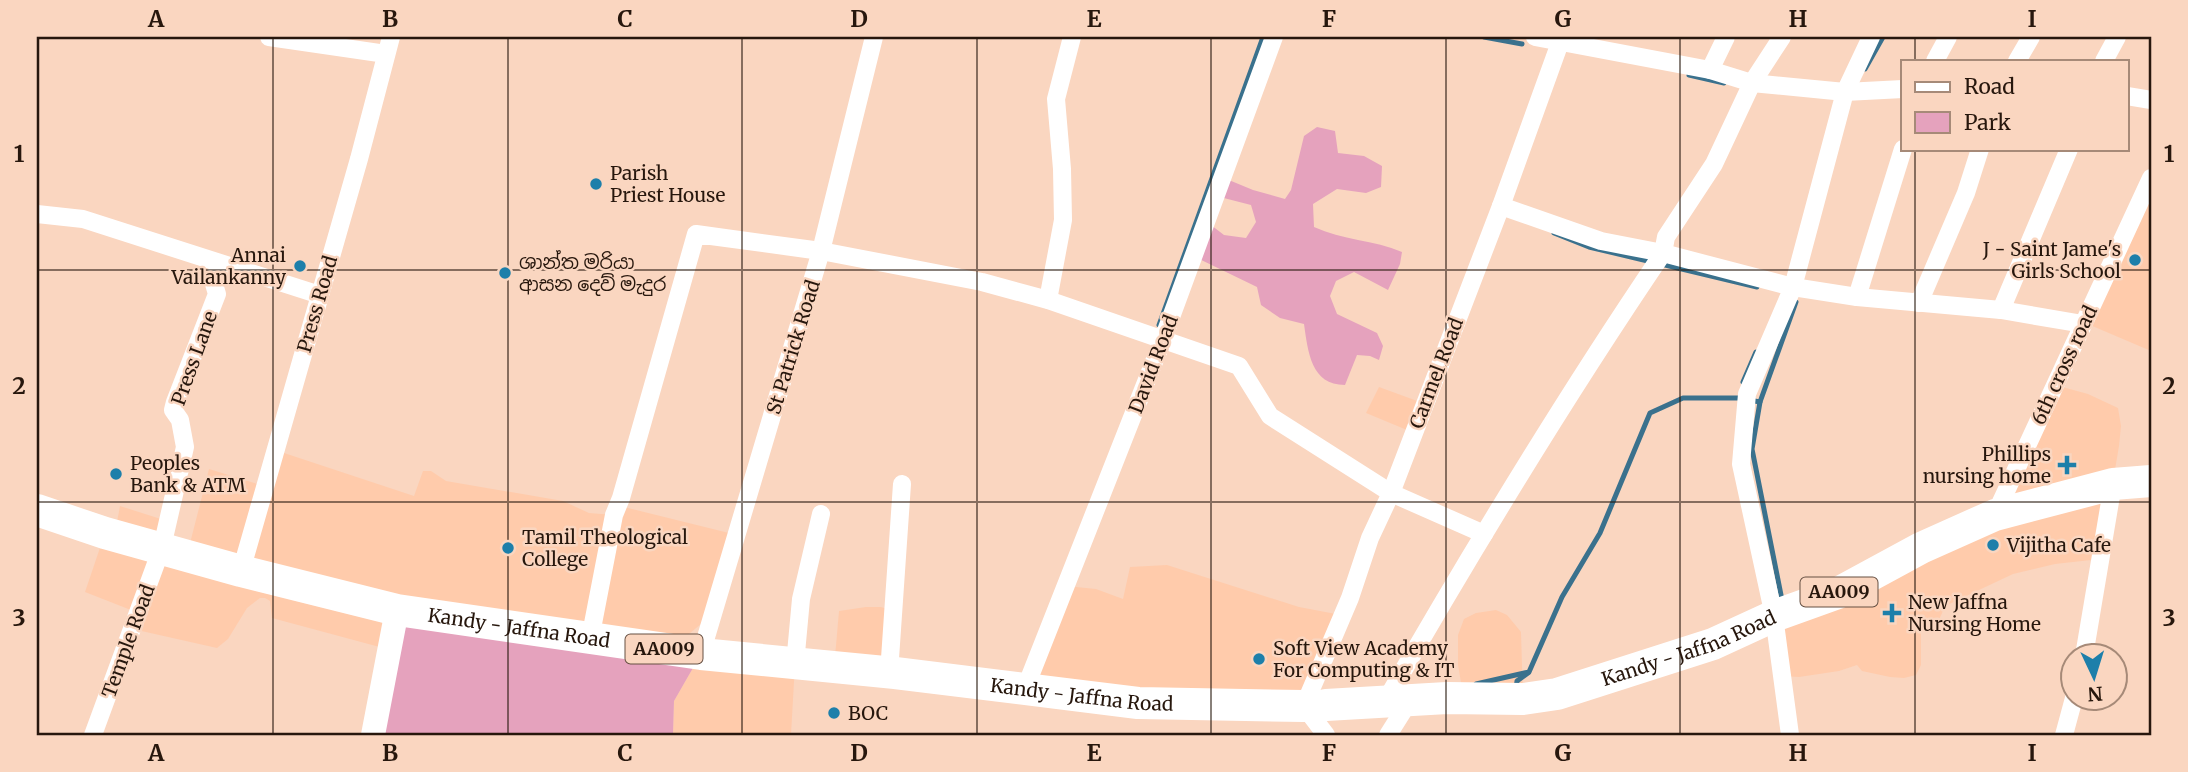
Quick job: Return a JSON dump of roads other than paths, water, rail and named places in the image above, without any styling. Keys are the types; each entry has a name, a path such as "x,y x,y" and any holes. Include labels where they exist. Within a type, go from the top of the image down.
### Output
{"highway":[{"name":"Kandy - Jaffna Road","path":"37,510 105,533 162,547 242,572 397,610 701,654 1138,703 1319,716 1397,701 1523,699 1557,694 1713,644 1774,616 1838,593 1921,548 1995,515 2113,484 2151,481"}],"street":[{"path":"269,37 388,45"},
{"name":"St Patrick Road","path":"701,654 821,251 874,37"},
{"path":"1048,300 1063,219 1056,99 1072,37"},
{"name":"David Road","path":"1025,689 1163,340 1274,37"},
{"path":"1535,37 1561,39 1710,70 1752,83 1845,92 1901,89"},
{"path":"1710,70 1726,37"},
{"path":"1388,735 1397,701 1484,534 1596,351 1663,253 1666,237 1714,164 1752,83 1782,37"},
{"path":"1790,735 1774,616 1741,464 1747,394 1793,287 1845,92 1871,37"},
{"path":"1936,60 1948,37"},
{"path":"2018,60 2031,37"},
{"path":"2105,60 2117,37"},
{"name":"Carmel Road","path":"1319,716 1350,598 1370,538 1391,493 1502,206 1561,39"},
{"name":"Press Road","path":"242,572 359,159 388,45"},
{"path":"2128,96 2151,100"},
{"path":"1857,297 1903,150"},
{"path":"1919,303 1966,193 1980,150"},
{"path":"2000,310 2069,150"},
{"name":"6th cross road","path":"1995,515 2151,178"},
{"path":"1502,206 1601,242 1663,253 1793,287 1857,297 2000,310 2083,324"},
{"path":"37,214 83,219 320,295"},
{"path":"590,639 614,515 696,234 821,251 982,282 1048,300 1239,366 1270,416 1391,493 1484,534"},
{"name":"Press Lane","path":"162,547 186,447 180,419 173,410 218,295 214,284 216,274 229,267"},
{"path":"889,673 902,484"},
{"path":"2086,642 2113,484"},
{"path":"794,664 801,599 821,514"},
{"name":"Temple Road","path":"93,735 162,547"},
{"path":"373,735 397,610"},
{"path":"2064,735 2070,712"}],"waterway":[{"path":"1159,325 1263,37"},
{"path":"1484,37 1522,44"},
{"path":"1865,69 1883,37"},
{"path":"1689,75 1724,83"},
{"path":"1554,233 1589,247 1652,262"},
{"path":"1661,264 1757,287"},
{"path":"1476,684 1529,672 1562,597 1600,533 1650,413 1683,398 1738,398 1760,402 1796,302"},
{"path":"1743,382 1756,352"},
{"path":"1760,402 1752,449 1782,600"},
{"path":"1516,689 1517,681 1528,673"}],"place":[{"name":"Parish Priest House","path":"596,184"},
{"name":"J - Saint Jame's Girls School","path":"2135,260"},
{"name":"Annai Vailankanny","path":"300,266"},
{"name":"ශාන්ත මරියා ආසන දෙව් මැදුර","path":"505,273"},
{"name":"Phillips nursing home","path":"2067,465"},
{"name":"Peoples Bank & ATM","path":"116,474"},
{"name":"Vijitha Cafe","path":"1993,545"},
{"name":"Tamil Theological College","path":"508,548"},
{"name":"New Jaffna Nursing Home","path":"1892,613"},
{"name":"Soft View Academy For Computing & IT","path":"1259,659"},
{"name":"BOC","path":"834,713"}]}
